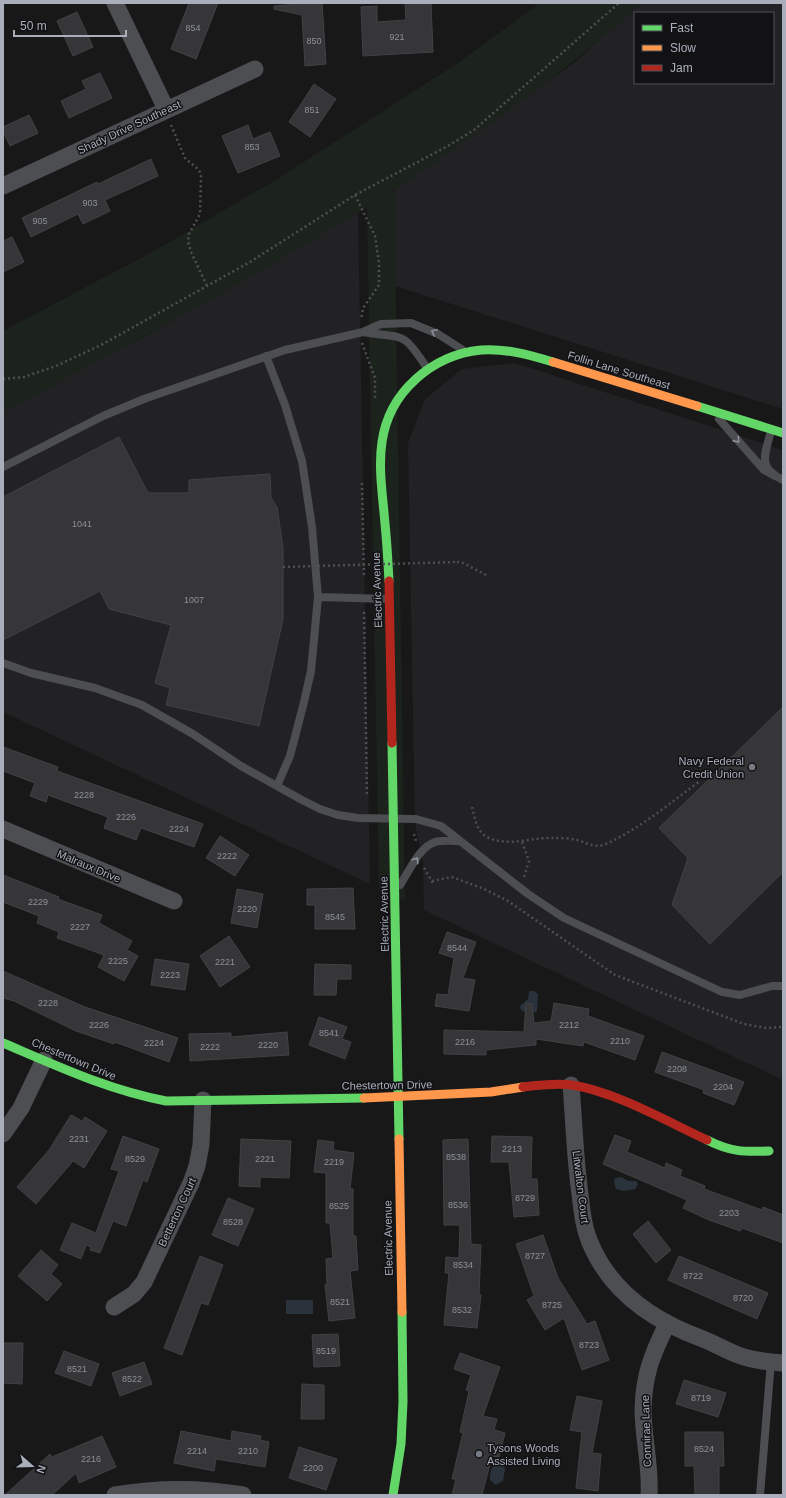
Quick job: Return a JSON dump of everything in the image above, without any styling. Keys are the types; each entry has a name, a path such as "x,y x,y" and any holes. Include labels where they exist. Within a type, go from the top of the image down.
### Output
{"street":[{"path":"115,3 164,110"},
{"name":"Shady Drive Southeast","path":"3,186 255,69"},
{"name":"Follin Lane Southeast","path":"446,359 467,352 481,350 503,350 530,355 783,433"},
{"name":"Electric Avenue","path":"393,1495 401,1444 403,1402 390,599 382,498 382,441 392,408 404,391 427,369 446,359"},
{"name":"Malraux Drive","path":"3,829 174,901"},
{"name":"Chestertown Drive","path":"3,1043 117,1090 144,1098 166,1101 398,1098 491,1092 540,1084 571,1085 614,1097 723,1148 740,1152 769,1151"},
{"path":"3,1134 21,1108 44,1060"},
{"name":"Litwalton Court","path":"571,1085 577,1169 583,1219 591,1246 605,1270 622,1291 643,1309 667,1324 740,1356 777,1363"},
{"name":"Betterton Court","path":"114,1307 134,1294 144,1282 191,1183 201,1145 203,1100"},
{"name":"Connirae Lane","path":"649,1495 643,1410 645,1384 651,1358 667,1324"},
{"path":"115,1495 173,1490 206,1491 243,1495"}],"lane":[{"path":"3,467 103,416 144,399 266,356 362,328 382,324 411,323 444,337 467,352"},
{"path":"362,328 398,336 407,340 427,369"},
{"path":"266,356 285,405 302,461 312,527 318,597 311,671 290,756 277,786"},
{"path":"712,410 764,470 783,480"},
{"path":"772,430 764,457 765,466 775,476"},
{"path":"318,597 390,599"},
{"path":"3,664 95,688 142,705 277,786 302,800 338,815 362,818 416,819 441,826 517,887 564,918 722,992 740,995 772,986 783,986"},
{"path":"395,893 423,850 436,842 460,841"},
{"path":"760,1495 777,1363"}],"path":[{"path":"3,379 24,377 56,366 103,344 207,286 309,226 355,195 448,146 474,130 619,3"},
{"path":"164,110 185,158 199,170 201,175 200,214 189,234 188,241 191,252 207,286"},
{"path":"355,195 375,236 379,263 379,285 363,308 362,328"},
{"path":"283,567 457,562 463,563 486,575"},
{"path":"364,612 367,797"},
{"path":"472,807 477,826 482,833 489,838 500,841 522,842 551,837 577,840 587,845 598,846 605,844 645,822 700,781"},
{"path":"508,901 526,873 529,861 522,842"},
{"path":"421,864 433,882 452,877 464,880 508,901 615,975 744,1024 766,1028 783,1028"}],"shaded area":[{"path":"540,3 642,3 570,64 494,122 416,176 335,227 253,275 170,322 3,412 3,331 156,250 279,178 458,63"},
{"path":"640,3 783,3 783,409 395,286 394,190 575,62"},
{"path":"394,190 405,901 379,888 367,207"},
{"path":"358,212 370,884 3,712 3,410 144,337"},
{"path":"515,363 783,450 783,1080 424,910 423,862 415,824 408,443 425,399 462,369"},
{"path":"529,991 534,991 538,994 537,1011 534,1013 531,1010 525,1012 521,1010 520,1006 528,999"},
{"path":"621,1177 628,1181 636,1181 638,1184 635,1189 624,1191 616,1189 614,1182 615,1178"},
{"path":"286,1300 313,1300 313,1314 286,1314"},
{"path":"499,1459 503,1461 505,1469 503,1481 496,1485 490,1480 490,1474 493,1466"}],"building":[{"path":"189,3 218,3 196,59 171,49"},
{"path":"322,3 326,64 305,66 302,15 274,9 274,6"},
{"path":"405,3 431,3 433,52 363,56 361,7 377,6 377,22 406,20"},
{"path":"77,12 93,47 73,56 57,21"},
{"path":"100,73 112,98 69,118 61,101 86,89 82,81"},
{"path":"314,84 336,99 310,137 289,122"},
{"path":"29,115 38,133 10,146 3,131 3,127"},
{"path":"248,125 253,139 270,132 280,156 238,173 222,136"},
{"path":"151,159 158,176 105,200 110,211 83,224 78,214 31,237 22,218 97,182 98,184"},
{"path":"12,237 24,262 3,272 3,241"},
{"path":"119,437 148,493 189,493 189,480 270,474 271,498 277,507 283,548 283,619 259,726 166,705 170,688 155,683 171,625 109,609 100,591 3,640 3,497"},
{"name":"Navy Federal Credit Union","path":"783,707 783,872 710,944 672,905 688,858 659,828"},
{"path":"3,747 58,767 57,771 203,824 194,847 141,828 136,840 104,828 108,817 48,795 46,802 30,796 35,783 3,771"},
{"path":"220,836 249,855 235,876 206,858"},
{"path":"3,875 59,897 58,899 102,915 99,923 132,941 127,950 138,956 124,981 98,967 104,955 57,938 59,932 37,923 39,916 3,902"},
{"path":"353,888 355,929 315,929 315,905 307,905 307,889"},
{"path":"237,889 263,894 257,928 231,923"},
{"path":"447,932 476,942 463,978 475,980 469,1011 435,1006 437,994 448,995 454,958 439,953"},
{"path":"229,936 250,967 220,987 200,956"},
{"path":"155,959 189,964 185,990 151,985"},
{"path":"315,964 351,965 351,979 337,979 336,995 314,995"},
{"path":"3,971 85,1007 178,1038 169,1062 115,1042 114,1044 76,1031 14,1001 3,998"},
{"path":"554,1003 589,1009 588,1016 644,1036 635,1060 584,1042 583,1046 536,1039 536,1045 486,1050 486,1055 444,1054 444,1030 524,1032 526,1004 532,1004 534,1023 551,1021"},
{"path":"319,1017 347,1027 342,1039 351,1042 345,1059 309,1045"},
{"path":"287,1032 289,1055 190,1061 189,1034 231,1033 231,1037"},
{"path":"662,1052 744,1082 734,1105 703,1093 704,1090 655,1072"},
{"path":"71,1115 82,1121 85,1117 107,1131 84,1168 73,1161 36,1204 17,1187 49,1150"},
{"path":"615,1135 631,1141 627,1152 665,1168 666,1163 682,1170 680,1176 705,1186 704,1189 762,1210 763,1207 783,1215 783,1243 742,1228 740,1231 709,1220 683,1208 687,1200 603,1164"},
{"path":"123,1136 159,1149 147,1182 143,1180 126,1226 113,1221 100,1253 90,1250 91,1247 86,1245 81,1259 60,1250 72,1223 96,1233 119,1171 111,1169"},
{"path":"492,1136 532,1137 531,1179 537,1179 539,1215 514,1217 509,1162 491,1162"},
{"path":"241,1139 291,1141 289,1178 260,1177 260,1187 239,1186"},
{"path":"468,1139 471,1244 481,1245 479,1295 481,1295 477,1328 444,1325 449,1273 445,1273 446,1257 459,1258 460,1225 444,1225 443,1140"},
{"path":"318,1140 334,1142 333,1150 354,1153 350,1189 353,1189 353,1236 356,1236 358,1270 350,1271 355,1318 329,1321 325,1285 327,1285 326,1259 333,1258 330,1223 326,1223 326,1173 314,1172"},
{"path":"228,1198 254,1209 238,1246 212,1235"},
{"path":"648,1221 671,1250 656,1263 633,1234"},
{"path":"543,1235 558,1278 587,1324 595,1321 609,1360 582,1370 564,1318 545,1330 527,1300 534,1296 516,1244"},
{"path":"41,1250 58,1265 51,1274 62,1284 47,1301 18,1276"},
{"path":"200,1256 223,1265 208,1305 201,1303 182,1355 164,1348"},
{"path":"679,1256 768,1293 757,1319 668,1280"},
{"path":"338,1334 340,1366 314,1367 312,1335"},
{"path":"3,1343 23,1343 22,1384 3,1383"},
{"path":"64,1351 99,1364 91,1386 55,1373"},
{"path":"460,1353 500,1367 483,1416 497,1419 494,1430 505,1433 499,1457 492,1456 482,1495 452,1495 456,1479 452,1479 463,1433 460,1432 469,1391 466,1390 471,1375 454,1369"},
{"path":"144,1362 152,1384 120,1396 112,1373"},
{"path":"684,1380 726,1393 718,1417 676,1404"},
{"path":"302,1384 324,1385 324,1419 301,1419"},
{"path":"577,1396 602,1401 592,1453 601,1454 598,1491 576,1488 582,1432 570,1430"},
{"path":"181,1431 231,1441 232,1431 261,1436 260,1440 269,1442 265,1467 216,1459 214,1471 174,1463"},
{"path":"685,1432 723,1432 724,1466 719,1466 719,1495 695,1495 694,1466 685,1466"},
{"path":"102,1436 116,1467 79,1483 76,1473 52,1495 5,1495 50,1454 52,1457"},
{"path":"299,1447 337,1459 326,1490 289,1478"}],"traffic: fast":[{"path":"389,581 380,462 386,424 403,392 430,368 446,359 463,353 481,350 499,350 553,362"},
{"path":"697,406 783,433"},
{"path":"392,743 399,1139"},
{"path":"3,1043 63,1069 103,1084 124,1091 166,1101 364,1098"},
{"path":"707,1140 730,1149 769,1151"},
{"path":"393,1495 401,1444 403,1402 402,1312"}],"traffic: slow":[{"path":"553,362 697,406"},
{"path":"364,1098 491,1092 523,1087"},
{"path":"399,1139 402,1312"}],"traffic: jam":[{"path":"389,581 392,743"},
{"path":"523,1087 560,1084 589,1089 623,1100 707,1140"}],"place":[{"name":"Navy Federal Credit Union","path":"752,767"},
{"name":"Tysons Woods Assisted Living","path":"479,1454"}]}
